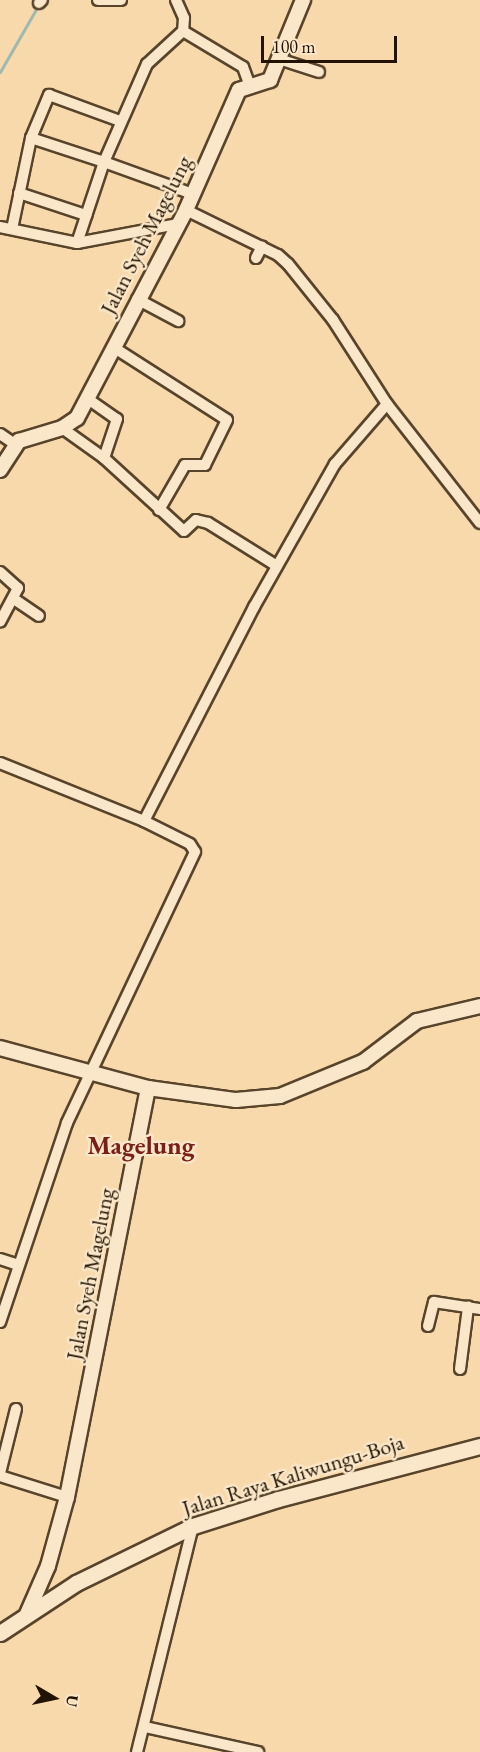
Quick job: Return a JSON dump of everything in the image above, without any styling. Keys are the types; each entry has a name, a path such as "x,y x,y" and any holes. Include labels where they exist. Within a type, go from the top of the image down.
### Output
{"main road":[{"name":"Jalan Raya Kaliwungu-Boja","path":"0,1633 76,1583 193,1526 278,1498 480,1446"}],"street":[{"path":"98,0 121,0"},
{"name":"Jalan Syeh Magelung","path":"15,444 62,428 88,399 137,299 186,210 239,90 270,81 303,0"},
{"path":"175,1 183,31 243,67 250,86"},
{"path":"77,243 120,121 147,64 183,31"},
{"path":"279,59 319,72"},
{"path":"12,230 31,138 49,94 120,121"},
{"path":"31,138 193,194"},
{"path":"19,193 86,215"},
{"path":"186,210 281,257 317,300 387,404 480,523"},
{"path":"0,227 77,243 178,224"},
{"path":"256,258 261,246"},
{"path":"137,299 178,321"},
{"path":"113,347 227,420 204,465 185,465 159,510"},
{"path":"88,399 117,419 104,458"},
{"path":"144,821 277,566 335,464 387,404"},
{"path":"62,428 104,458 159,510 185,531 196,520 207,524 277,566"},
{"path":"0,434 15,444 0,470"},
{"path":"0,572 17,585 14,599 0,622"},
{"path":"14,599 39,616"},
{"path":"0,763 144,821 190,844 195,856 67,1123 0,1322"},
{"path":"0,1048 91,1076 148,1088 236,1100 280,1096 363,1062 417,1021 480,1006"},
{"name":"Jalan Syeh Magelung","path":"27,1614 46,1574 67,1497 148,1088"},
{"path":"0,1259 18,1264"},
{"path":"428,1326 434,1302 480,1308"},
{"path":"460,1369 468,1307"},
{"path":"16,1409 0,1474 67,1497"},
{"path":"138,1752 193,1526"},
{"path":"145,1727 258,1752"}],"waterway":[{"path":"0,72 38,6"}],"district":[{"name":"Magelung","path":"141,1146"}]}
